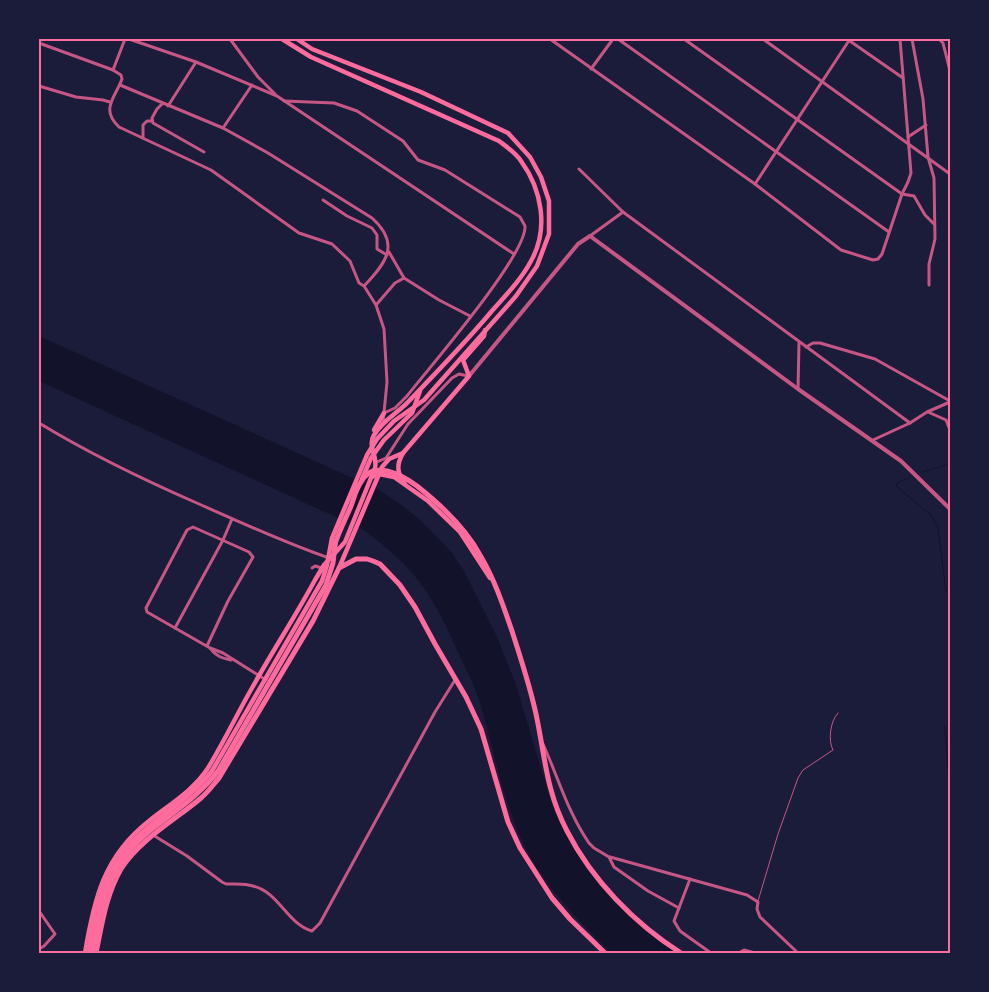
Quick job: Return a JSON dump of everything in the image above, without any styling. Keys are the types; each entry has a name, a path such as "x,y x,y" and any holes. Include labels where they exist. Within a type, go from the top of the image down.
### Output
{"highway":[{"path":"92,953 102,900 116,870 126,854 150,831 202,790 218,771 226,753 326,585 333,562 336,541 361,481 372,472 382,470 396,473 431,497 448,513 480,554 497,591 527,677 552,799 567,831 593,870 627,910 647,929 681,953"},
{"path":"92,953 106,902 128,859 153,836 202,797 219,778 312,621 339,568 356,559 367,559 380,564 400,585 416,608 466,697 481,729 508,822 520,848 552,898 570,919 605,953"}],"main road":[{"path":"282,39 311,57 500,140 520,159 531,176 538,195 541,212 538,246 522,276 478,328 420,390 383,424 372,442 377,462 339,568"},
{"path":"226,753 255,695 322,581 332,538 366,455 386,429 424,400 527,282 537,266 549,234 549,201 541,177 530,157 508,133 421,92 312,48 297,39"},
{"path":"407,482 400,476 398,460 469,376 463,360 484,336 485,330"},
{"path":"361,481 371,458 379,447 412,413 420,390"},
{"path":"377,462 371,455 369,441 384,413"},
{"path":"377,462 387,461 403,453"},
{"path":"372,480 379,474 387,461"},
{"path":"379,474 407,482"},
{"path":"85,953 94,904 111,864 125,842 146,822 190,789 207,769 259,676 324,567 352,532"}],"street":[{"path":"114,70 127,39 196,62 277,96"},
{"path":"230,39 258,77 277,96 514,254"},
{"path":"550,39 755,184 841,250 873,260 878,259 882,254 911,172 900,39"},
{"path":"591,69 613,39"},
{"path":"618,39 889,232"},
{"path":"684,39 902,194 914,196 925,215 934,224"},
{"path":"762,39 950,174"},
{"path":"755,184 849,39 903,78"},
{"path":"912,39 923,99 928,157 934,178 934,239 929,264 929,285"},
{"path":"940,39 943,43 950,71"},
{"path":"39,43 114,70 121,75 120,85 110,102 111,118 119,127 211,170 299,233 332,244 350,260 359,283 364,286 376,305 384,329 387,382 383,424"},
{"path":"168,106 196,62"},
{"path":"223,128 252,84"},
{"path":"120,85 223,128 268,153 372,218 386,235 389,243 388,253 364,286"},
{"path":"39,86 76,97 110,102"},
{"path":"284,101 334,103 356,111 403,141 418,160 445,170 524,222 526,229 496,284 407,396 395,408 384,413"},
{"path":"152,121 156,109 162,104"},
{"path":"143,138 143,125 147,121 152,121"},
{"path":"152,121 204,152"},
{"path":"908,136 926,125"},
{"path":"579,169 623,212 910,423"},
{"path":"323,200 347,216 372,228 377,235 378,249 388,253 404,278 439,300 470,316"},
{"path":"377,462 386,458 408,424 452,378 460,374 469,376 578,244 623,212"},
{"path":"590,236 798,389 873,440 911,469 950,509"},
{"path":"376,305 395,283 404,278"},
{"path":"798,389 799,342"},
{"path":"806,346 820,343 865,355 950,402"},
{"path":"873,440 950,402"},
{"path":"928,412 946,420 950,430"},
{"path":"39,423 58,435 143,479 232,519 330,559"},
{"path":"175,628 223,540 232,519"},
{"path":"208,647 228,601 252,557 251,554 193,527 189,528 146,608 147,612 208,647 223,653 274,685"},
{"path":"312,568 317,566 324,567 320,555"},
{"path":"153,836 187,856 226,884 253,885 271,894 302,926 312,930 320,923 435,712 455,679"},
{"path":"541,738 563,793 586,838 594,848 609,857 747,895 758,902 757,909 760,917 798,953"},
{"path":"609,857 614,867 648,892 679,908"},
{"path":"690,879 674,921 676,926 711,953"},
{"path":"39,910 55,934 39,949"},
{"path":"739,953 744,950 755,953"}],"lane":[{"path":"758,902 776,841 798,778 803,770 834,750 830,740 835,716 838,713"}],"shaded area":[{"path":"39,336 379,490 418,518 452,553 464,571 497,637 516,685 552,805 575,849 632,918 676,953 612,953 575,916 541,874 516,828 479,700 449,631 430,597 409,569 396,556 362,529 39,381"}],"waterway":[{"path":"922,472 950,464"},
{"path":"908,478 897,483 896,486 932,516 938,528 946,592"},
{"path":"945,726 950,795"}]}
